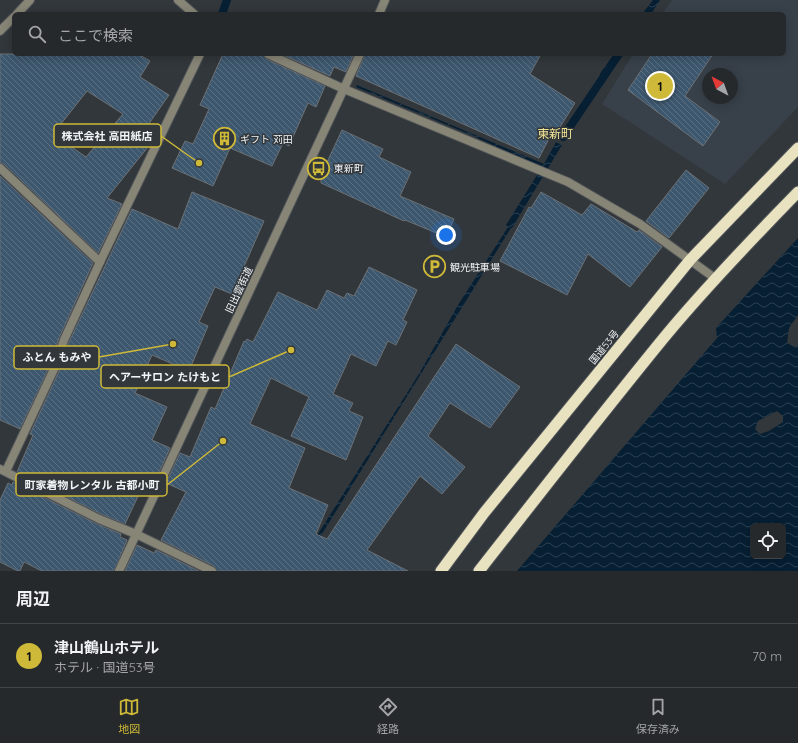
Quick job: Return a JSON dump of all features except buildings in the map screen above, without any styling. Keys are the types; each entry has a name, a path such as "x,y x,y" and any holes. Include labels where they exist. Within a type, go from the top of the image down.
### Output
{"highway":[{"name":"国道53号","path":"441,571 484,513 690,260 798,148"},
{"path":"479,571 574,448 668,333 756,235 798,192"}],"street":[{"path":"19,12 30,0"},
{"path":"178,0 192,12"},
{"path":"380,12 385,0"},
{"path":"0,31 12,19"},
{"path":"199,56 100,262 64,340 55,367 3,470 99,518 136,534 212,571"},
{"path":"272,56 344,89 568,182 640,224 716,279"},
{"name":"旧出雲街道","path":"119,571 359,56"},
{"path":"0,168 100,262"}],"shaded area":[{"path":"672,0 798,0 798,107 725,184 602,104 632,56 786,56 786,12 663,12"}],"water":[{"path":"653,0 660,0 652,12 644,12"},
{"path":"613,56 621,56 605,79 599,75"},
{"path":"357,85 544,164 556,142 562,145 314,547 294,571 419,374 458,305 508,227 506,225 542,167 464,132 356,87"},
{"path":"798,238 798,315 789,328 787,343 795,347 798,346 798,571 517,571 717,338 716,328","holes":["777,411 783,416 783,422 769,431 760,434 755,429 758,421"]}],"waterway":[{"path":"223,12 227,0"},
{"path":"563,137 618,56"}],"place":[{"name":"津山鶴山ホテル","path":"660,86"},
{"name":"ギフト 苅田","path":"224,139"},
{"name":"株式会社 高田紙店","path":"199,163"},
{"name":"東新町","path":"319,168"},
{"name":"観光駐車場","path":"434,267"},
{"name":"ふとん もみや","path":"173,344"},
{"name":"ヘアーサロン たけもと","path":"291,350"},
{"name":"町家着物レンタル 古都小町","path":"223,441"}],"district":[{"name":"東新町","path":"555,133"}]}
